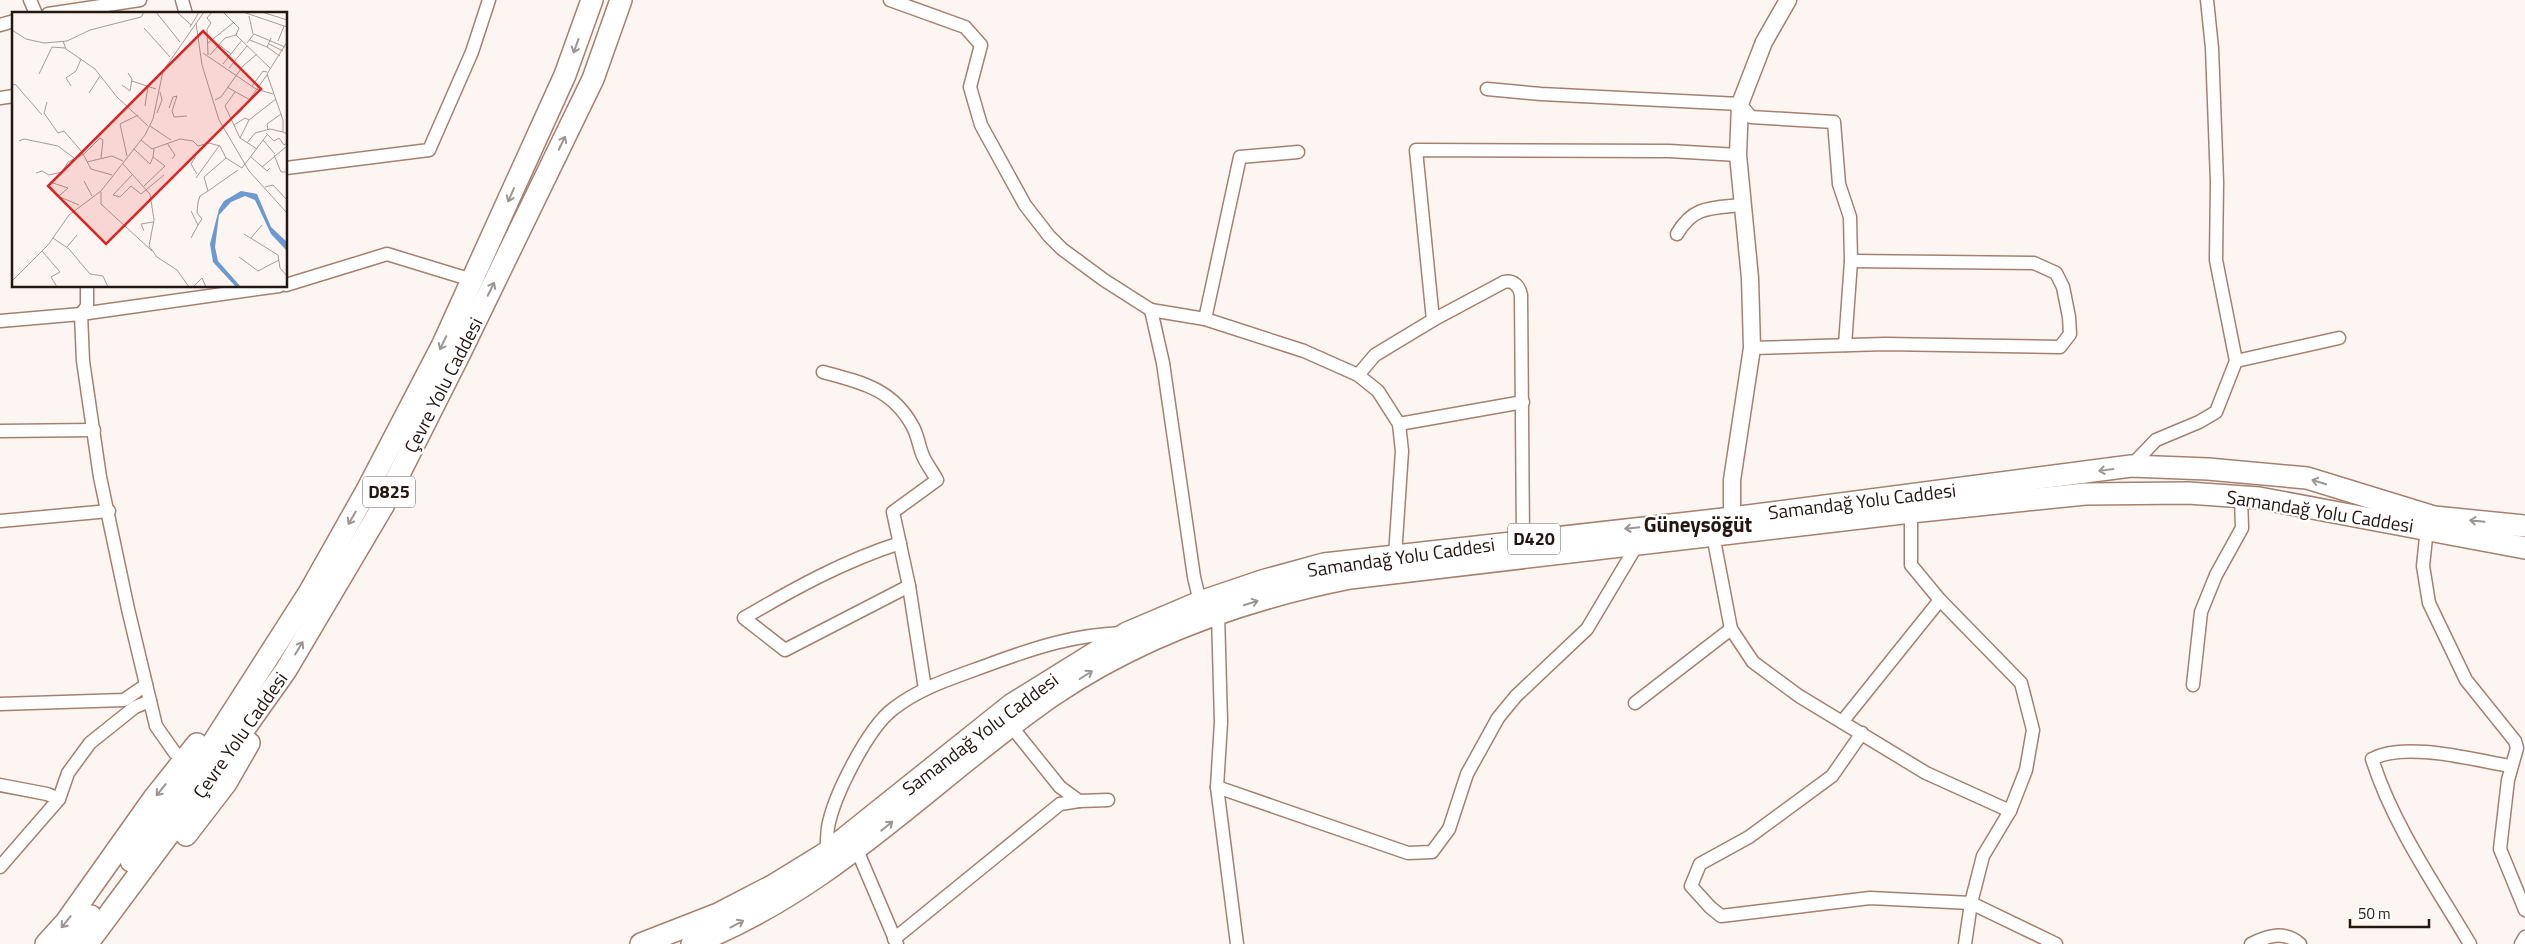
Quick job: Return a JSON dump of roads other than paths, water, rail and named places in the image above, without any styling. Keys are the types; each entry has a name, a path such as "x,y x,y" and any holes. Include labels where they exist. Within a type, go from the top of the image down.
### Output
{"highway":[{"name":"Çevre Yolu Caddesi","path":"68,944 95,911 204,757 309,593 366,492 443,344 565,75 592,0"},
{"name":"Çevre Yolu Caddesi","path":"87,944 189,807 286,670 382,506 460,353 592,79 621,0"},
{"name":"Samandağ Yolu Caddesi","path":"641,944 718,914 774,886 826,854 1012,705 1127,632 1200,602 1262,581 1324,564 1523,540 1732,518 2132,466 2307,478 2434,517 2525,526"},
{"name":"Samandağ Yolu Caddesi","path":"692,944 713,936 772,905 828,871 857,850 1011,726 1054,695 1100,666 1179,628 1310,586 1350,578 1911,512 2085,494 2188,493 2259,498 2427,528 2525,548"},
{"path":"46,944 66,922 154,798 247,679 268,657"},
{"path":"102,944 226,783 272,703 286,670"}],"street":[{"path":"30,0 35,12"},
{"path":"61,12 140,0"},
{"path":"288,168 429,150 472,52 488,0"},
{"path":"890,0 966,27 981,45 970,88 980,125 1025,205 1049,236 1062,249 1104,280 1151,310 1205,319 1304,351 1358,375 1378,391 1399,424 1402,451 1395,556"},
{"path":"1732,518 1732,480 1752,348 1750,278 1741,205 1738,155 1740,104 1764,42 1788,0"},
{"path":"2132,466 2156,440 2199,422 2216,412 2236,361 2216,260 2216,172 2212,48 2207,0"},
{"path":"1487,89 1541,94 1740,104 1751,116 1834,122 1839,184 1850,216 1851,261 1845,345"},
{"path":"1433,320 1416,150 1669,151 1738,155"},
{"path":"1205,319 1240,157 1298,152"},
{"path":"1677,234 1685,221 1700,210 1741,205"},
{"path":"288,284 387,254 472,280"},
{"path":"1752,348 1845,345 2060,347 2070,334 2070,317 2063,287 2056,274 2034,263 1851,261"},
{"path":"1358,375 1376,355 1433,320 1504,282 1513,282 1519,287 1521,295 1523,402 1523,540"},
{"path":"87,288 87,306 81,314 83,362 100,478 109,511 128,609 156,726 175,753 184,761"},
{"path":"0,321 81,314 263,288"},
{"path":"1151,310 1162,363 1194,577 1200,602"},
{"path":"2236,361 2339,338"},
{"path":"824,372 869,385 890,397 903,411 914,428 924,457 937,480 893,512 909,586 925,689"},
{"path":"1399,424 1523,402"},
{"path":"0,431 94,430"},
{"path":"2193,685 2201,612 2216,575 2242,528 2241,497"},
{"path":"0,521 109,511"},
{"path":"1911,512 1911,565 1940,600 2021,683 2033,730 2026,770 2010,811 1984,856 1971,903 1965,944"},
{"path":"2427,528 2423,566 2428,603 2466,680 2515,741 2517,748 2510,766 2500,849 2525,910"},
{"path":"1713,535 1731,629 1753,662 1799,696 1926,773 2010,811"},
{"path":"900,543 866,554 804,582 744,618 785,650 909,586"},
{"path":"1217,788 1408,854 1432,852 1450,829 1466,774 1498,718 1516,696 1587,629 1638,545"},
{"path":"1842,722 1940,600"},
{"path":"1218,614 1221,722 1217,788 1237,944"},
{"path":"1635,703 1731,629"},
{"path":"826,854 828,826 848,775 871,731 893,709 925,689 1063,639 1127,632"},
{"path":"0,704 124,700 146,685"},
{"path":"0,867 59,800 68,773 90,743 135,707 150,701"},
{"path":"1011,726 1060,787 1078,801"},
{"path":"1862,734 1832,776 1749,837 1700,864 1691,886 1710,907 1721,916 1870,898 1971,903 2056,944"},
{"path":"2470,944 2400,826 2378,778 2372,759 2381,754 2440,753 2510,766"},
{"path":"0,785 48,794 59,800"},
{"path":"857,850 896,941 1060,804 1108,800"},
{"path":"2251,944 2271,934 2294,939 2300,944"},
{"path":"2521,944 2525,937"}],"district":[{"name":"Güneysöğüt","path":"1698,525"}]}
